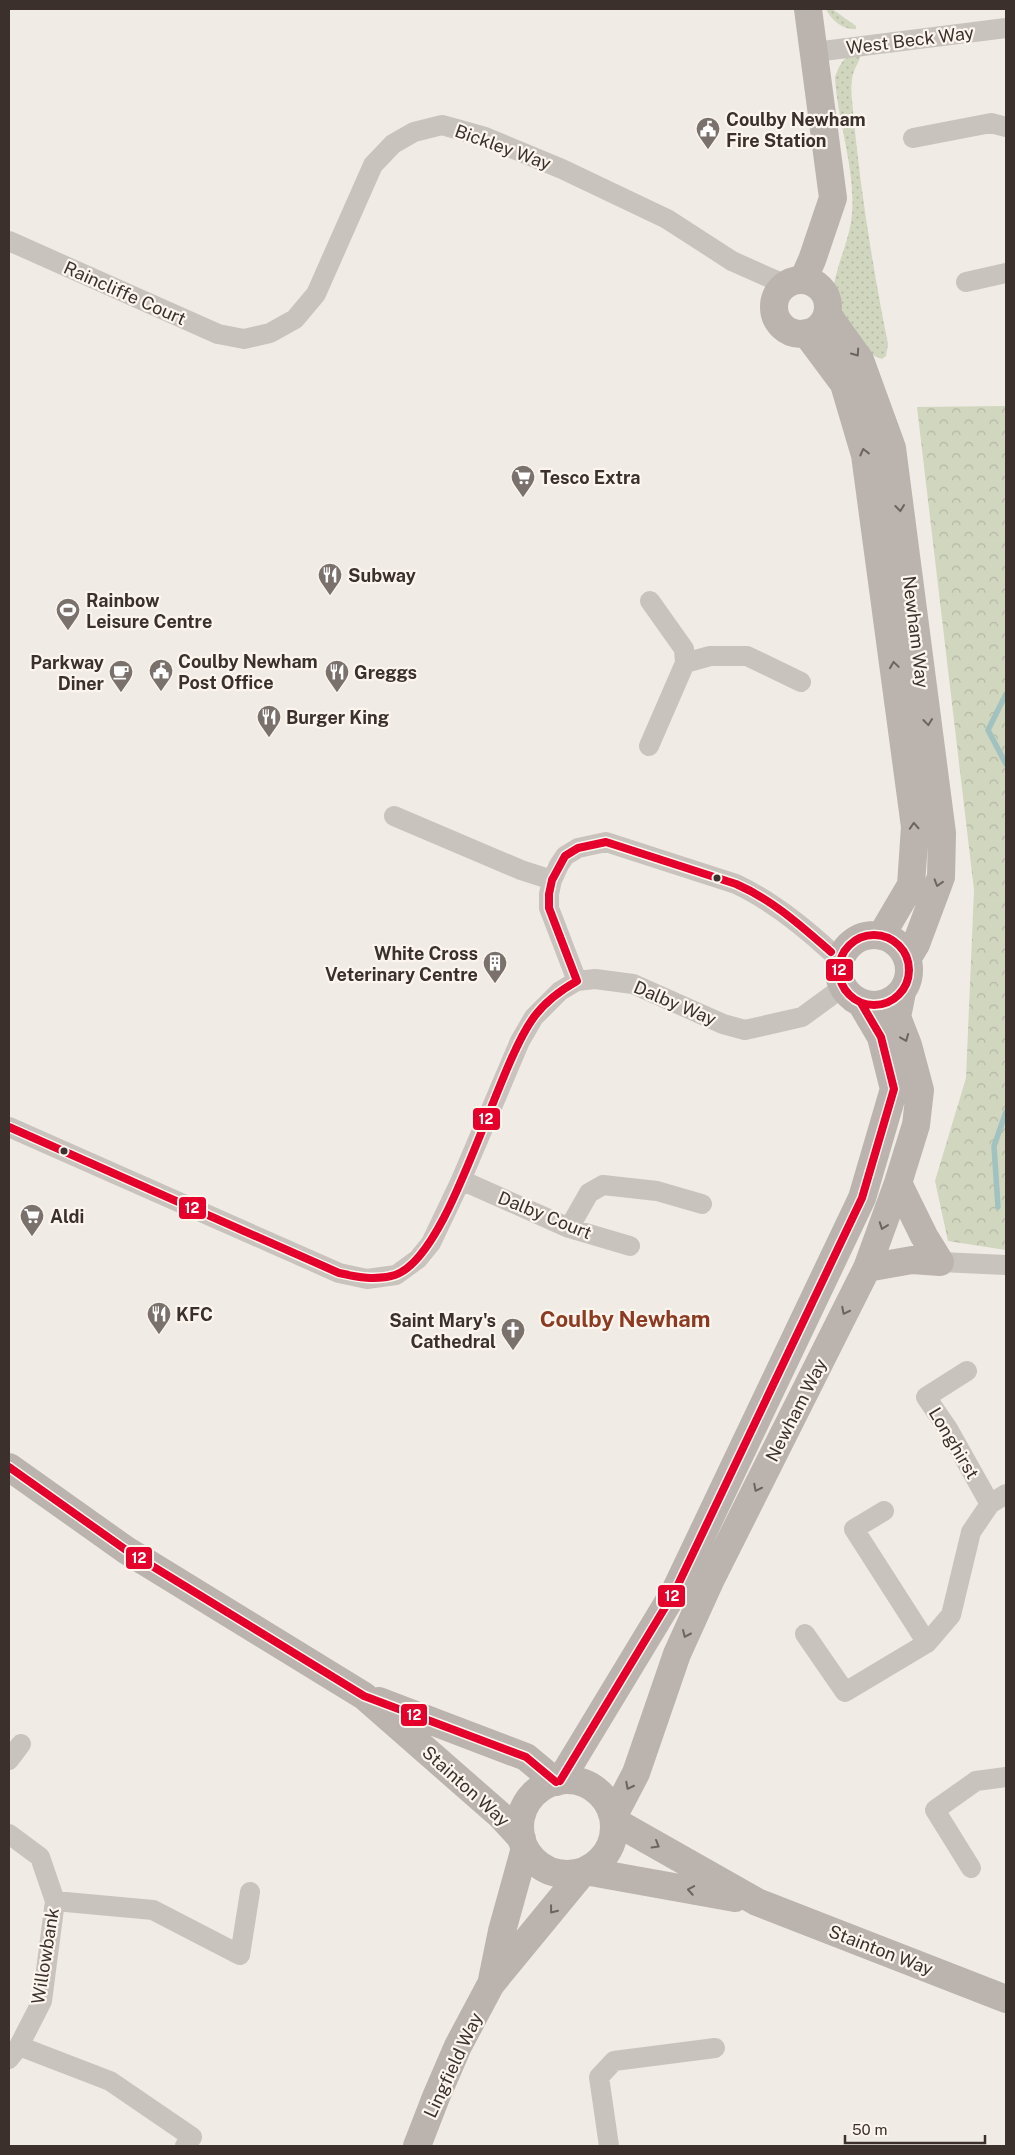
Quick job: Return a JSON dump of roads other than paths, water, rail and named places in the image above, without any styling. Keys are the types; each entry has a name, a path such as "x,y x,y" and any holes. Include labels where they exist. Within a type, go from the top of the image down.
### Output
{"street":[{"path":"808,9 833,198 812,260 794,282 779,291 774,308 777,318 787,330 796,333 806,333 817,329 824,322 827,314"},
{"name":"West Beck Way","path":"815,52 1006,28"},
{"path":"913,138 991,123 1006,127"},
{"name":"Bickley Way","path":"244,339 270,333 294,319 316,294 373,165 393,144 414,132 442,125 485,137 562,169 667,219 732,261 794,282"},
{"name":"Raincliffe Court","path":"9,241 218,334 244,339"},
{"path":"966,282 1006,273"},
{"name":"Newham Way","path":"614,1819 636,1773 677,1654 710,1581 867,1268 898,1183 916,1125 920,1090 908,1045 897,1017 902,992 908,981 907,959 916,944 940,877 942,833 892,448 860,360 827,314 828,305 825,295 820,287 812,282 794,282"},
{"name":"Newham Way","path":"558,1781 675,1591 862,1198 894,1089 881,1037 839,975 839,966 843,954 850,945 861,938 881,936 911,885 915,827 866,455 844,384 806,333"},
{"path":"649,746 685,663 684,650 650,601"},
{"path":"685,663 710,656 747,656 801,682"},
{"path":"394,816 521,870 552,880"},
{"path":"9,1127 339,1273 367,1279 396,1275 418,1259 431,1243 461,1180 520,1041 534,1017 560,991 577,981 549,908 552,880 565,856 578,848 606,842 736,884 754,892 778,907 832,952"},
{"path":"881,936 892,940 901,948 907,959"},
{"name":"Dalby Way","path":"577,981 595,979 633,984 723,1024 745,1030 802,1017 852,995"},
{"path":"852,995 869,1005 882,1005 893,1000 902,992"},
{"name":"Dalby Court","path":"461,1180 569,1228 630,1246"},
{"path":"898,1183 924,1236 940,1262"},
{"path":"569,1228 589,1193 603,1185 657,1191 702,1204"},
{"path":"867,1268 912,1260 1006,1265"},
{"name":"Longhirst","path":"805,1634 845,1692 927,1643 951,1615 971,1532 998,1499 926,1397 967,1371"},
{"name":"Stainton Way","path":"9,1467 126,1550 364,1696 501,1816 523,1843"},
{"path":"884,1511 854,1529 927,1643"},
{"name":"Stainton Way","path":"364,1696 526,1757 558,1781"},
{"path":"972,1868 935,1810 976,1781 1006,1777"},
{"path":"558,1781 581,1783 599,1793 608,1804 614,1819 614,1836 608,1851 599,1862 584,1871 569,1874 556,1873 543,1868 532,1859 523,1843 522,1817 531,1797 542,1788 558,1781"},
{"name":"Stainton Way","path":"614,1819 756,1902 1006,1999"},
{"name":"Willowbank","path":"9,1834 40,1857 55,1901 42,2002 14,2052"},
{"name":"Lingfield Way","path":"491,1984 523,1843"},
{"name":"Stainton Way","path":"584,1871 756,1902"},
{"name":"Lingfield Way","path":"417,2146 458,2046 491,1984 584,1871"},
{"path":"55,1901 153,1910 240,1955 250,1892"},
{"path":"609,2146 599,2077 614,2061 715,2048"},
{"path":"14,2052 110,2081 192,2137 184,2146"}],"waterway":[{"path":"1006,694 988,730 1006,764"},
{"path":"998,1207 994,1146 1006,1112"}],"place":[{"name":"Coulby Newham Fire Station","path":"708,150"},
{"name":"Tesco Extra","path":"523,498"},
{"name":"Subway","path":"330,596"},
{"name":"Rainbow Leisure Centre","path":"68,631"},
{"name":"Coulby Newham Post Office","path":"161,692"},
{"name":"Parkway Diner","path":"121,693"},
{"name":"Greggs","path":"337,693"},
{"name":"Burger King","path":"269,738"},
{"name":"White Cross Veterinary Centre","path":"495,984"},
{"name":"Aldi","path":"32,1237"},
{"name":"KFC","path":"159,1335"},
{"name":"Saint Mary's Cathedral","path":"513,1351"}],"district":[{"name":"Coulby Newham","path":"625,1319"}]}
